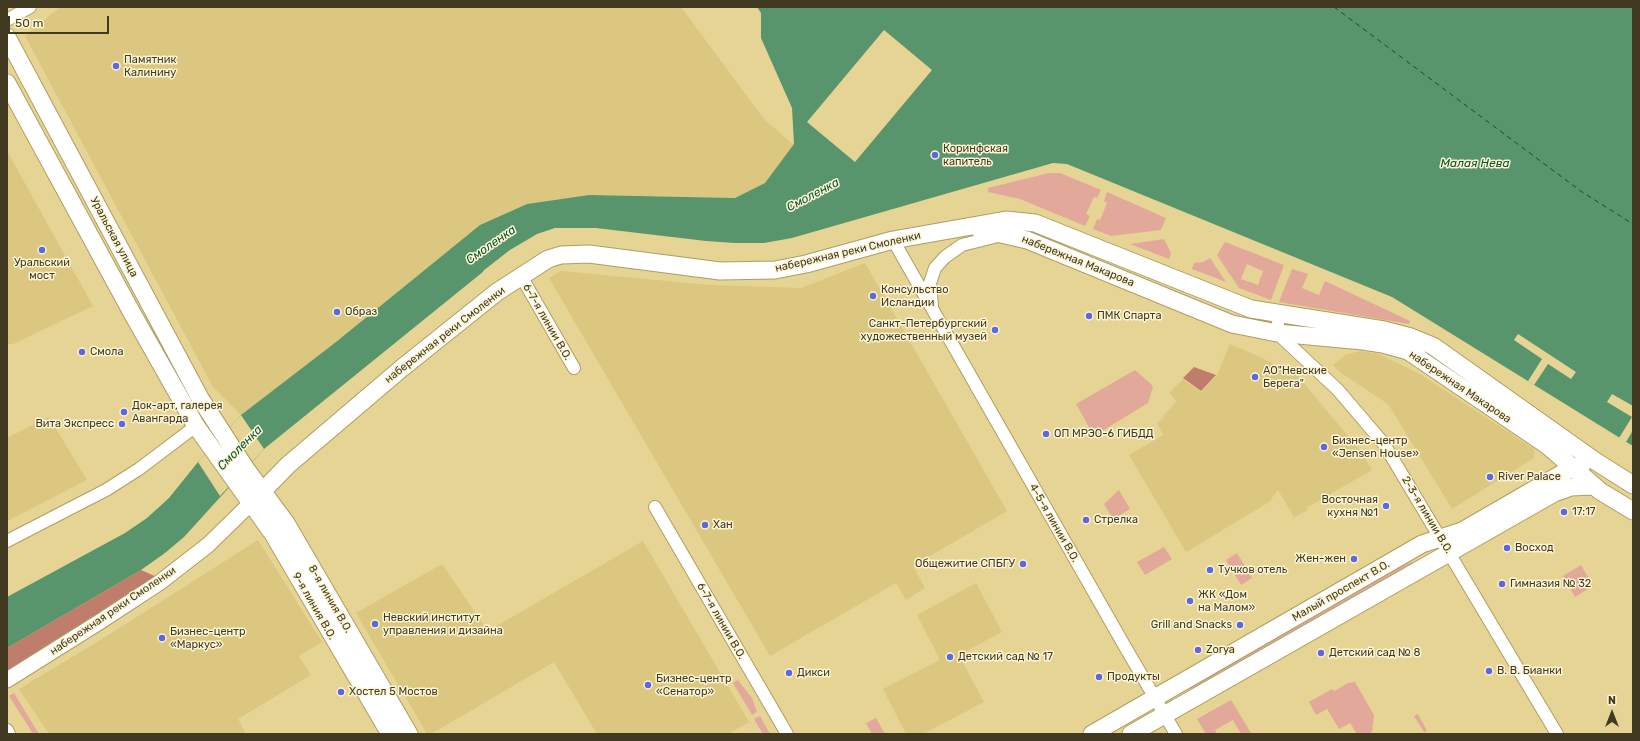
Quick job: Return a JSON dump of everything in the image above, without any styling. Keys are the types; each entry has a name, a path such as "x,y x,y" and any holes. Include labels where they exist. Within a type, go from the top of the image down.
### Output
{"main road":[{"name":"Уральская улица","path":"7,38 200,398 217,441"},
{"name":"Уральская улица","path":"7,83 132,313 196,426 217,441"},
{"name":"набережная Макарова","path":"972,228 1006,220 1034,223 1229,302 1251,309 1279,315 1384,330 1411,337 1433,346 1595,461 1633,485"},
{"name":"набережная Макарова","path":"972,228 1027,240 1232,324 1277,333 1383,344 1408,351 1548,446 1594,486 1633,511"},
{"name":"набережная реки Смоленки","path":"257,497 288,465 402,368 521,276 548,259 575,254 720,271 775,270 806,264 893,240 935,232 972,228"},
{"name":"8-я линия В.О.","path":"217,441 257,497 286,523 409,734"},
{"name":"Малый проспект В.О.","path":"1092,734 1422,544 1462,530 1573,467 1595,461"},
{"name":"Малый проспект В.О.","path":"1131,734 1554,493 1571,487 1594,486"},
{"name":"9-я линия В.О.","path":"257,497 273,534 390,734"}],"street":[{"path":"7,20 30,7"},
{"name":"4-5-я линии В.О.","path":"932,311 930,283 935,268 945,256 962,245 983,238 1008,235"},
{"name":"4-5-я линии В.О.","path":"893,240 932,311 1176,734"},
{"name":"6-7-я линии В.О.","path":"521,276 574,368"},
{"path":"1277,333 1279,315"},
{"name":"2-3-я линии В.О.","path":"1277,333 1342,395 1384,444 1450,552 1557,734"},
{"path":"7,541 106,490 139,469 196,426"},
{"name":"набережная реки Смоленки","path":"7,680 159,583 208,544 257,497"},
{"name":"6-7-я линии В.О.","path":"655,507 787,734"},
{"path":"7,730 9,734"}],"shaded area":[{"path":"60,7 681,7 764,119 794,145 765,183 735,198 589,195 527,204 480,225 336,342 241,415 213,387 25,36"},
{"path":"7,151 93,306 13,344 7,344"},
{"path":"1049,173 1060,173 1101,190 1097,198 1094,197 1086,214 1090,216 1085,226 1020,199 988,192 988,188"},
{"path":"1107,192 1166,218 1161,230 1111,236 1093,229 1097,219 1100,220 1107,203 1104,201"},
{"path":"1164,239 1171,253 1169,259 1130,244"},
{"path":"1225,242 1284,265 1271,300 1239,288 1217,255","holes":["1247,264 1263,271 1258,285 1241,279"]},
{"path":"1210,258 1226,282 1192,269 1194,263 1203,262"},
{"path":"865,263 1007,511 913,566 925,588 906,600 896,583 770,656 549,278 561,271 710,285 801,288"},
{"path":"1292,269 1308,274 1302,288 1319,295 1325,281 1410,321 1409,324 1279,302"},
{"path":"1230,344 1298,376 1362,453 1372,470 1308,507 1306,511 1294,517 1278,490 1269,502 1186,552 1129,455 1163,435 1157,423 1164,418 1163,416 1177,401 1169,393 1183,379 1201,392 1217,375"},
{"path":"1360,351 1379,354 1420,374 1534,449 1534,458 1452,509 1388,404 1341,373 1333,365 1345,355"},
{"path":"1194,367 1216,375 1201,391 1183,378"},
{"path":"1135,370 1153,387 1148,403 1094,436 1076,404"},
{"path":"49,417 87,480 7,521 7,438"},
{"path":"1119,490 1130,509 1113,519 1104,504"},
{"path":"258,540 322,642 299,656 311,675 238,719 246,734 49,734 19,689 102,639"},
{"path":"643,541 749,722 728,734 597,734 554,662 431,734 427,734 356,613 442,564 488,631"},
{"path":"1164,547 1172,559 1145,575 1137,562"},
{"path":"1237,553 1252,578 1241,585 1226,560"},
{"path":"1418,560 1420,561 1193,692 1189,684 1382,573"},
{"path":"1581,565 1593,586 1575,597 1563,576"},
{"path":"141,570 157,577 7,673 7,648"},
{"name":"Детский сад № 17","path":"976,583 1002,632 959,655 984,702 923,734 906,734 883,689 940,660 917,615"},
{"path":"738,680 752,698 757,712 752,715 733,683"},
{"path":"1355,682 1374,715 1372,732 1368,734 1357,734 1350,723 1339,729 1327,709 1316,715 1309,702 1332,689 1334,691 1348,683"},
{"path":"14,693 39,734 33,734 9,696"},
{"path":"1231,700 1251,733 1241,734 1233,720 1215,730 1217,734 1206,734 1197,719"},
{"path":"1418,714 1427,731 1424,732 1414,716"},
{"path":"760,716 770,734 763,734 754,719"},
{"path":"876,718 885,734 872,734 866,723"}],"water":[{"name":"Малая Нева","path":"757,7 1633,7 1633,446 1392,297 1067,164 1053,163 792,238 764,243 706,241 596,228 555,228 537,234 510,250 264,449 184,537 165,553 141,570 7,648 7,597 125,533 147,518 169,498 198,462 241,415 336,342 480,225 527,204 589,195 735,198 765,183 794,144 792,108 761,38 761,13"}],"pier":[{"path":"884,30 932,70 855,162 807,122"},
{"path":"510,250 511,252 484,273 483,271"},
{"path":"1518,334 1576,372 1571,379 1548,364 1534,385 1528,381 1542,359 1514,340"},
{"path":"1612,394 1633,406 1633,430 1626,442 1619,438 1632,417 1607,402"},
{"path":"241,415 264,449 220,496 198,462"}],"ferry route":[{"path":"1334,7 1582,192 1633,224"}],"place":[{"name":"Памятник Калинину","path":"116,66"},
{"name":"Коринфская капитель","path":"935,155"},
{"name":"Уральский мост","path":"42,250"},
{"name":"Консульство Исландии","path":"873,296"},
{"name":"Образ","path":"337,312"},
{"name":"ПМК Спарта","path":"1089,316"},
{"name":"Санкт-Петербургский художественный музей","path":"995,330"},
{"name":"Смола","path":"82,352"},
{"name":"АО\"Невские Берега\"","path":"1255,377"},
{"name":"Док-арт, галерея Авангарда","path":"124,412"},
{"name":"Вита Экспресс","path":"122,424"},
{"name":"ОП МРЭО-6 ГИБДД","path":"1046,434"},
{"name":"Бизнес-центр «Jensen House»","path":"1324,447"},
{"name":"River Palace","path":"1490,477"},
{"name":"Восточная кухня №1","path":"1386,506"},
{"name":"17:17","path":"1564,512"},
{"name":"Стрелка","path":"1086,520"},
{"name":"Хан","path":"705,525"},
{"name":"Восход","path":"1507,548"},
{"name":"Жен-жен","path":"1354,559"},
{"name":"Общежитие СПБГУ","path":"1023,564"},
{"name":"Тучков отель","path":"1210,570"},
{"name":"Гимназия № 32","path":"1502,584"},
{"name":"ЖК «Дом на Малом»","path":"1190,601"},
{"name":"Невский институт управления и дизайна","path":"375,624"},
{"name":"Grill and Snacks","path":"1240,625"},
{"name":"Бизнес-центр «Маркус»","path":"162,638"},
{"name":"Zorya","path":"1198,650"},
{"name":"Детский сад № 8","path":"1321,653"},
{"name":"Детский сад № 17","path":"950,657"},
{"name":"В. В. Бианки","path":"1489,671"},
{"name":"Дикси","path":"789,673"},
{"name":"Продукты","path":"1099,677"},
{"name":"Бизнес-центр «Сенатор»","path":"648,685"},
{"name":"Хостел 5 Мостов","path":"341,692"}],"water label":[{"name":"Смоленка","path":"813,195"},
{"name":"Смоленка","path":"491,245"},
{"name":"Смоленка","path":"240,448"}]}
